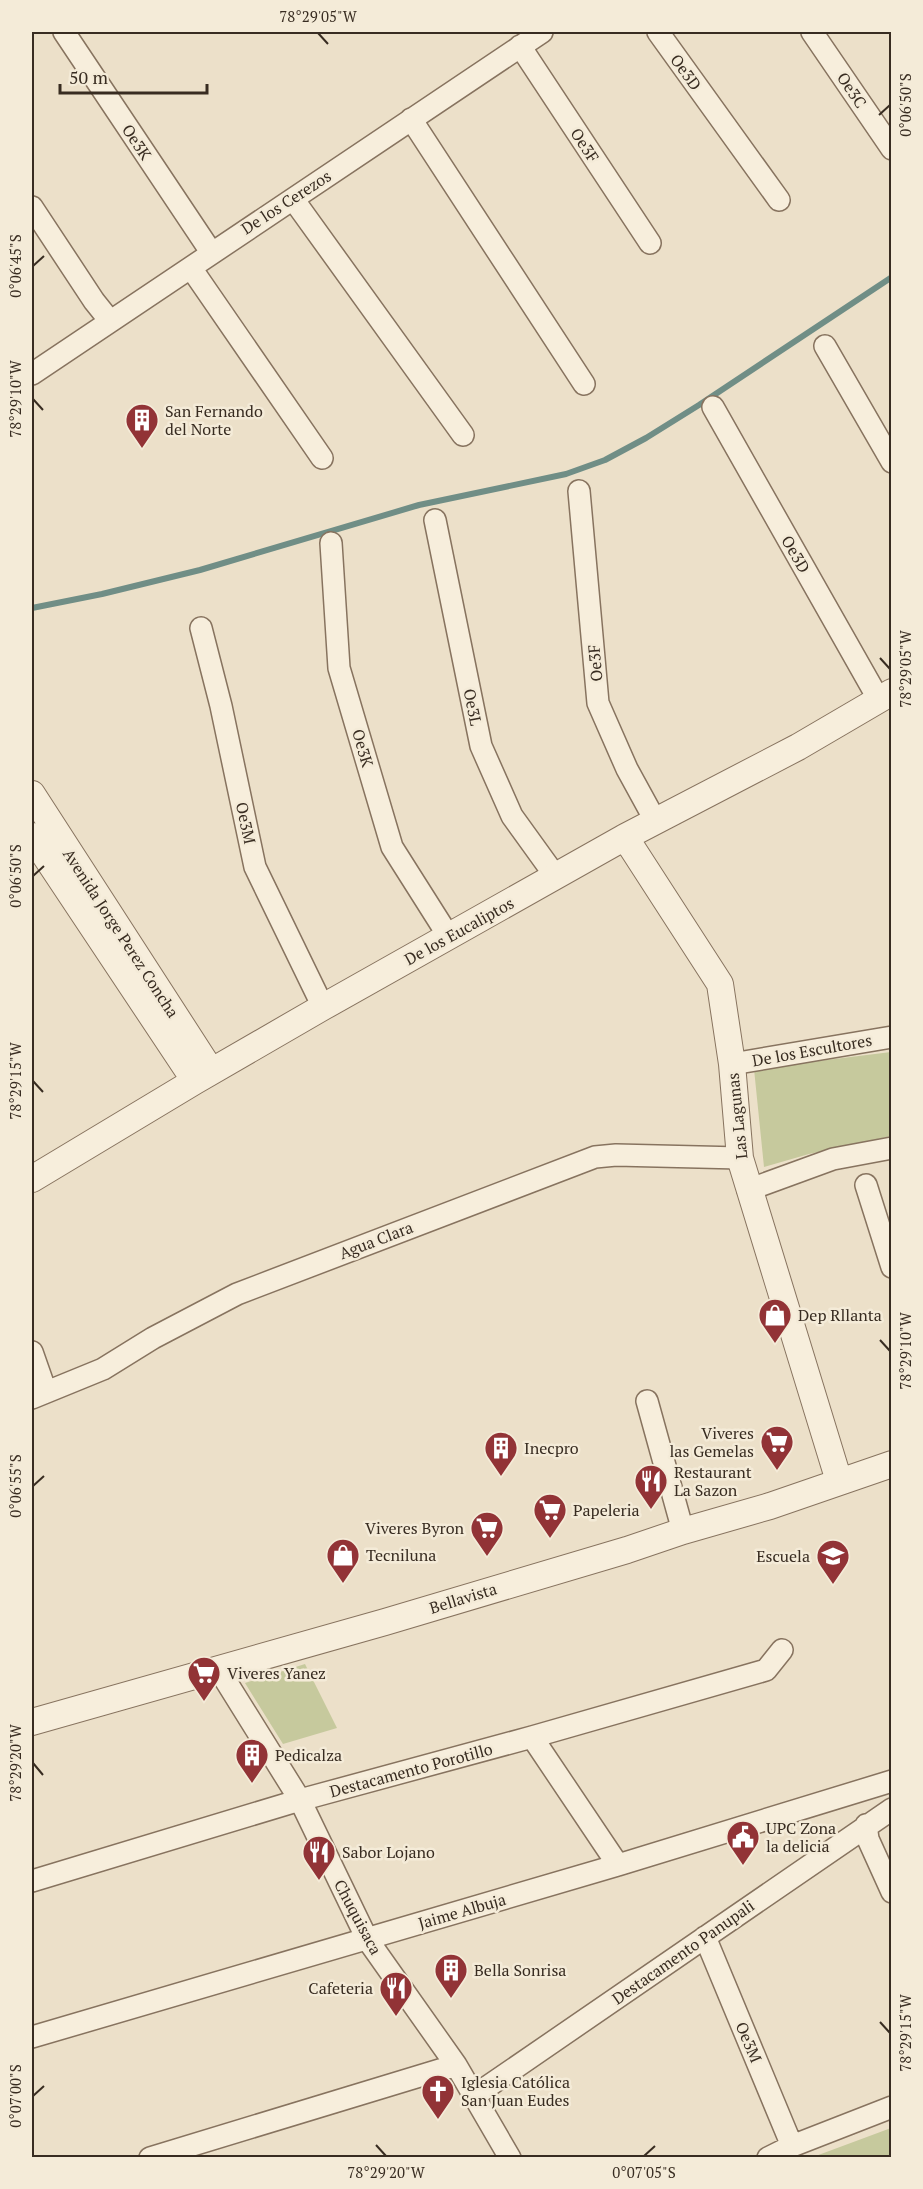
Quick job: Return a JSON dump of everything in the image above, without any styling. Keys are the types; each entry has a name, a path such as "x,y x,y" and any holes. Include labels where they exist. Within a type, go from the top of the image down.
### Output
{"street":[{"name":"Oe3K","path":"64,32 211,252"},
{"name":"De los Cerezos","path":"32,374 542,32"},
{"name":"Oe3D","path":"658,32 778,200"},
{"name":"Oe3C","path":"812,32 891,149"},
{"name":"Oe3F","path":"520,46 650,243"},
{"path":"411,119 584,384"},
{"path":"293,199 463,435"},
{"path":"32,207 94,301 110,321"},
{"path":"191,268 322,458"},
{"path":"825,346 891,462"},
{"name":"Oe3D","path":"713,407 885,696"},
{"name":"Oe3F","path":"579,491 598,703 627,769 656,822"},
{"name":"Oe3L","path":"435,520 481,746 512,816 556,877"},
{"name":"Oe3K","path":"331,543 339,668 392,847 449,937"},
{"name":"Oe3M","path":"201,628 221,706 255,867 323,1007"},
{"name":"De los Eucaliptos","path":"32,1179 323,1007 625,837 798,747 885,696"},
{"name":"Avenida Jorge Perez Concha","path":"32,795 203,1076"},
{"name":"Avenida Jorge Perez Concha","path":"32,836 203,1076"},
{"name":"Las Lagunas","path":"625,837 720,984 732,1064 740,1158 839,1481"},
{"name":"De los Escultores","path":"732,1064 891,1036"},
{"path":"748,1190 833,1159 891,1148"},
{"name":"Agua Clara","path":"39,1395 103,1369 153,1338 237,1294 595,1157 616,1155 740,1158"},
{"path":"866,1185 891,1267"},
{"path":"32,1352 39,1395"},
{"path":"647,1401 682,1531"},
{"name":"Bellavista","path":"32,1722 219,1670 627,1550 682,1531 770,1506 891,1464"},
{"name":"Destacamento Porotillo","path":"32,1881 300,1800 766,1670 782,1650"},
{"name":"Chuquisaca","path":"219,1670 300,1800 366,1939 456,2065 510,2157"},
{"path":"532,1737 618,1865"},
{"name":"Jaime Albuja","path":"32,2037 618,1865 891,1781"},
{"name":"Destacamento Panupali","path":"474,2096 891,1809"},
{"path":"867,1825 868,1839 891,1892"},
{"name":"Oe3M","path":"705,1937 792,2146"},
{"path":"150,2157 456,2065"},
{"path":"768,2157 891,2107"}],"green space":[{"path":"891,1052 891,1136 809,1154 764,1167 754,1069"},
{"path":"305,1664 337,1728 283,1744 245,1683"},
{"path":"891,2128 891,2157 813,2157"}],"waterway":[{"path":"32,608 200,570 419,505 566,474 605,460 699,405 892,277"}],"place":[{"name":"San Fernando del Norte","path":"142,449"},
{"name":"Dep Rllanta","path":"775,1344"},
{"name":"Viveres las Gemelas","path":"777,1471"},
{"name":"Inecpro","path":"501,1477"},
{"name":"Restaurant La Sazon","path":"651,1510"},
{"name":"Papeleria","path":"550,1539"},
{"name":"Viveres Byron","path":"487,1557"},
{"name":"Tecniluna","path":"343,1584"},
{"name":"Escuela","path":"833,1585"},
{"name":"Viveres Yanez","path":"204,1702"},
{"name":"Pedicalza","path":"252,1784"},
{"name":"UPC Zona la delicia","path":"743,1866"},
{"name":"Sabor Lojano","path":"319,1881"},
{"name":"Bella Sonrisa","path":"451,1999"},
{"name":"Cafeteria","path":"396,2017"},
{"name":"Iglesia Católica San Juan Eudes","path":"438,2120"}]}
